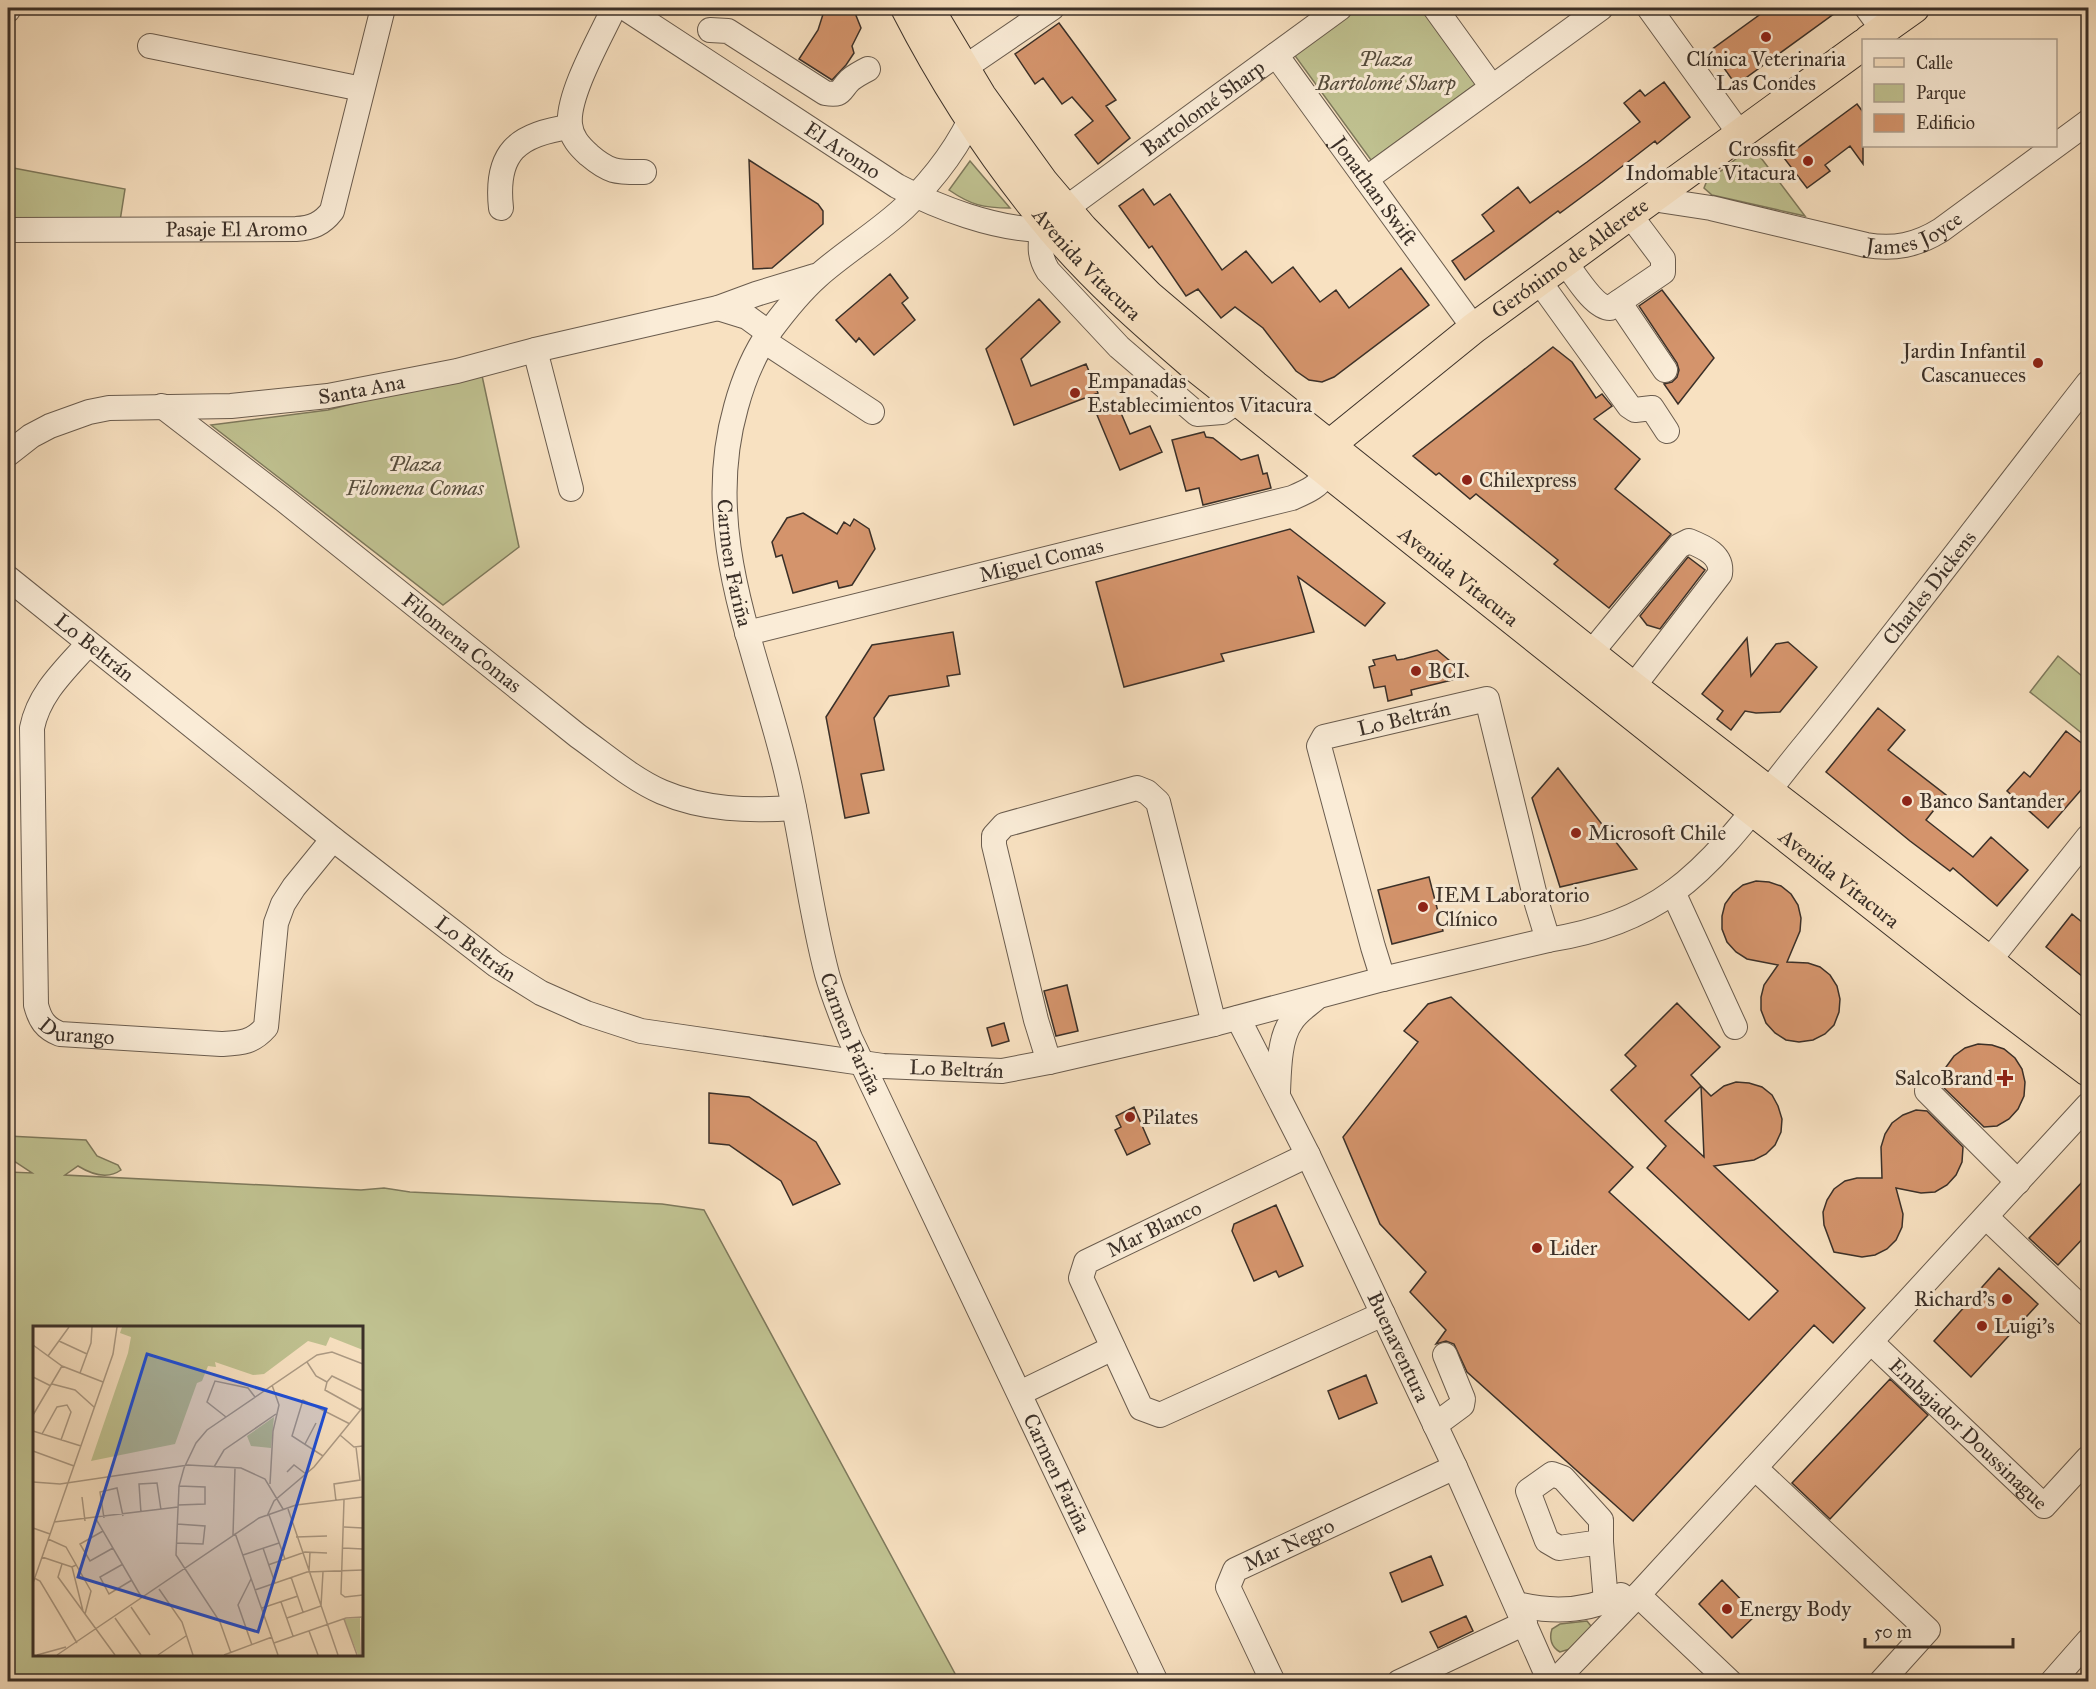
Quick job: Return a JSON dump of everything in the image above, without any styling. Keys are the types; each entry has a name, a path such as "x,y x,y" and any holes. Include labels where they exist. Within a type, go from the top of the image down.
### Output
{"main road":[{"name":"Avenida Vitacura","path":"906,8 940,70 1022,156 1060,224 1144,323 1238,401 1323,458 1591,653 1981,990 2088,1071"},
{"name":"Avenida Vitacura","path":"928,8 964,68 976,108"},
{"name":"Gerónimo de Alderete","path":"1323,458 1474,328 1740,134 1871,31 1914,8"},
{"name":"Avenida Vitacura","path":"1060,224 1125,273 1216,354 1323,458 1760,800 1989,961 2088,1041"}],"street":[{"name":"Pasaje El Aromo","path":"8,230 243,230 312,228 324,221 332,211 382,8"},
{"path":"614,8 574,95 570,127 577,144 604,168 622,172 644,172"},
{"name":"El Aromo","path":"625,8 897,186 933,204 980,219 1060,224"},
{"path":"964,68 1052,8"},
{"name":"Bartolomé Sharp","path":"1060,224 1276,55 1340,8"},
{"path":"1435,8 1492,87"},
{"path":"1366,179 1600,8"},
{"path":"1649,8 1740,134"},
{"path":"710,30 728,31 825,93 835,94 843,91 849,81 868,69"},
{"path":"150,46 362,89"},
{"name":"Jonathan Swift","path":"1276,55 1474,328"},
{"name":"Carmen Fariña","path":"976,108 953,151 903,209 818,276 790,305 766,337 739,395 731,423 724,469 724,519 727,546 747,633 777,736 794,808 827,974 850,1038 1156,1682"},
{"name":"James Joyce","path":"2057,145 2088,122"},
{"path":"501,208 498,186 504,163 513,149 534,135 570,127"},
{"name":"James Joyce","path":"1641,207 1711,208 1866,245 1906,246 1941,230 2054,147"},
{"path":"1683,176 1693,193 1711,208"},
{"path":"1565,262 1596,303 1604,308 1610,308 1664,272 1663,259 1641,207"},
{"name":"Santa Ana","path":"8,454 50,426 88,412 109,408 231,406 328,396 457,371 535,350 718,308 818,276"},
{"path":"1539,281 1629,406 1635,410 1652,408 1667,431"},
{"path":"1619,302 1665,370"},
{"path":"718,308 747,317 766,337 872,412"},
{"path":"535,350 571,489"},
{"name":"Charles Dickens","path":"1760,800 1847,694 2088,383"},
{"name":"Filomena Comas","path":"162,406 293,507 578,736 625,770 662,792 699,804 753,811 794,808"},
{"name":"Miguel Comas","path":"747,633 1292,498 1321,483 1323,458"},
{"path":"1591,653 1679,546 1689,542 1704,547 1716,557 1721,568 1720,574 1633,687"},
{"name":"Lo Beltrán","path":"8,578 333,839 496,965 541,993 586,1013 641,1030 884,1066 1002,1071 1214,1024 1383,979 1548,940 1575,936 1609,925 1651,906 1673,892 1713,857 1760,800"},
{"name":"Durango","path":"88,644 44,694 35,710 32,728 36,1005 40,1018 49,1029 60,1034 221,1044 242,1042 257,1037 266,1027 276,923 283,904 333,839"},
{"name":"Lo Beltrán","path":"1383,979 1319,746 1324,737 1417,715 1487,699 1537,904 1548,940"},
{"path":"1049,1062 994,845 994,836 1004,825 1137,788 1147,792 1158,801 1214,1024"},
{"path":"1989,961 2088,837"},
{"path":"1673,892 1735,1027"},
{"path":"1278,1095 1279,1061 1289,1025 1297,1014 1318,996"},
{"name":"Buenaventura","path":"1238,1018 1308,1155 1455,1467 1552,1682"},
{"path":"1927,1091 2018,1182"},
{"name":"Embajador Doussinague","path":"1552,1682 1638,1595 2088,1105"},
{"name":"Mar Blanco","path":"1308,1155 1086,1262 1081,1278 1141,1408 1160,1415 1383,1314"},
{"path":"1986,1217 2088,1314"},
{"name":"Embajador Doussinague","path":"1871,1342 2044,1506 2088,1458"},
{"path":"1020,1394 1113,1348"},
{"path":"1435,1425 1462,1405 1463,1398 1445,1355"},
{"name":"Mar Negro","path":"1273,1682 1228,1587 1235,1570 1455,1467"},
{"path":"1755,1468 1928,1630 1881,1682"},
{"path":"1601,1542 1606,1602"},
{"name":"Embajador Doussinague","path":"1521,1614 1606,1602 1621,1595 1665,1565"},
{"path":"1638,1595 1730,1682"},
{"path":"1400,1682 1521,1614"},
{"path":"2052,1682 2088,1641"}],"green space":[{"name":"Plaza Bartolomé Sharp","path":"1355,8 1422,8 1477,83 1371,160 1293,53"},
{"path":"1752,146 1805,216 1712,195 1704,188 1706,183"},
{"path":"970,161 1010,208 978,205 949,190"},
{"path":"8,167 125,189 120,221 8,219"},
{"name":"Plaza Filomena Comas","path":"481,371 519,547 443,605 211,425 328,410"},
{"path":"2058,656 2088,681 2088,738 2030,692"},
{"path":"8,1136 86,1140 97,1156 118,1165 121,1170 110,1175 99,1175 78,1166 65,1175 361,1190 384,1188 410,1192 662,1204 704,1210 959,1681 8,1681 8,1172 32,1173 8,1157"},
{"path":"1587,1621 1591,1626 1591,1631 1573,1648 1560,1652 1555,1648 1551,1639 1552,1629 1560,1624"}],"building":[{"path":"825,8 853,8 861,28 852,46 854,53 832,80 799,59 818,30"},
{"name":"Clínica Veterinaria Las Condes","path":"1769,8 1842,8 1736,85 1711,50"},
{"path":"1059,23 1116,100 1106,106 1130,138 1098,164 1075,135 1093,121 1072,97 1062,104 1043,78 1035,84 1015,54"},
{"path":"1664,82 1690,117 1657,144 1655,141 1560,213 1558,211 1465,280 1452,261 1494,231 1482,215 1518,187 1530,203 1587,162 1640,122 1624,103 1640,90 1645,96"},
{"path":"1857,104 1862,111 1863,164 1850,146 1825,165 1830,171 1807,188 1784,158"},
{"path":"749,160 818,204 823,211 823,224 772,268 753,269"},
{"path":"1143,189 1154,205 1170,194 1222,270 1246,251 1272,283 1293,267 1320,302 1336,290 1349,308 1401,268 1429,305 1334,377 1322,382 1309,380 1296,371 1263,328 1235,307 1221,318 1198,289 1186,296 1152,246 1149,248 1119,206"},
{"path":"890,274 908,298 902,303 915,320 874,355 859,338 856,342 836,320"},
{"path":"1662,290 1714,358 1678,404 1664,384 1672,382 1677,377 1679,370 1677,363 1639,306"},
{"path":"1039,299 1060,322 1021,359 1031,386 1086,364 1098,393 1014,425 986,349"},
{"path":"1553,347 1572,362 1596,398 1602,394 1612,406 1594,419 1640,459 1615,489 1671,534 1609,608 1554,564 1558,560 1476,494 1470,499 1439,473 1436,475 1413,456"},
{"path":"1118,406 1130,434 1150,426 1162,452 1120,470 1097,415"},
{"path":"1204,432 1206,437 1213,438 1241,460 1258,455 1263,474 1267,473 1271,488 1203,505 1199,488 1186,491 1172,440"},
{"path":"803,513 837,534 844,522 850,526 854,519 869,529 875,549 852,585 839,588 837,581 793,593 782,555 776,557 772,542 787,518"},
{"path":"1290,529 1385,603 1365,626 1298,577 1314,632 1221,654 1224,661 1124,687 1096,582"},
{"path":"1688,557 1705,570 1660,629 1647,625 1640,616"},
{"path":"953,632 960,674 947,676 949,686 889,696 874,718 884,770 861,774 869,813 845,818 826,717 872,645"},
{"path":"1747,638 1751,676 1776,644 1788,642 1817,667 1780,712 1745,711 1731,730 1717,719 1723,711 1702,694"},
{"name":"BCI","path":"1437,650 1468,676 1411,690 1412,695 1388,701 1385,686 1374,688 1369,667 1375,665 1373,660 1395,655 1397,660 1404,659"},
{"path":"1878,708 1905,730 1888,750 1946,795 1926,820 1973,857 1991,837 2028,870 1997,906 1953,868 1950,871 1910,841 1826,772"},
{"path":"2066,731 2088,748 2088,782 2048,828 2007,791 2024,772 2030,777"},
{"name":"Microsoft Chile","path":"1558,768 1637,869 1560,887 1532,798"},
{"path":"1429,877 1443,931 1392,944 1378,890"},
{"path":"1756,881 1781,886 1791,894 1798,905 1801,918 1800,931 1787,962 1808,963 1820,967 1830,975 1837,986 1840,999 1839,1012 1834,1025 1825,1034 1813,1040 1799,1042 1786,1040 1766,1023 1761,1010 1761,997 1764,985 1778,965 1747,959 1736,952 1727,942 1722,929 1725,904 1743,885"},
{"path":"2072,914 2088,927 2088,981 2046,947"},
{"path":"1067,985 1078,1031 1056,1036 1044,991"},
{"name":"Lider","path":"1451,997 1633,1167 1609,1192 1749,1320 1778,1291 1647,1168 1666,1146 1611,1090 1636,1066 1625,1055 1677,1003 1720,1047 1691,1075 1711,1096 1724,1086 1736,1082 1762,1087 1772,1095 1782,1119 1781,1132 1775,1145 1766,1154 1754,1160 1714,1166 1865,1308 1833,1343 1814,1325 1633,1521 1467,1372 1454,1344 1446,1341 1436,1344 1446,1330 1410,1292 1426,1272 1380,1224 1343,1137 1418,1042 1404,1031 1428,1004","holes":["1701,1086 1704,1157 1665,1121"]},
{"path":"1004,1023 1009,1041 992,1046 987,1028"},
{"path":"1978,1044 2004,1049 2015,1058 2022,1069 2025,1082 2024,1096 2018,1109 2009,1119 1997,1126 1984,1127 1943,1087 1946,1067 1954,1056 1965,1048"},
{"path":"709,1093 749,1097 816,1142 840,1184 793,1205 781,1181 729,1145 709,1143"},
{"path":"1134,1107 1150,1144 1127,1155 1115,1130 1121,1127 1116,1116"},
{"path":"1916,1110 1927,1111 1963,1147 1962,1162 1956,1175 1947,1185 1935,1192 1921,1193 1896,1188 1903,1214 1902,1227 1896,1240 1887,1249 1875,1255 1862,1257 1834,1252 1824,1225 1823,1212 1827,1200 1834,1189 1845,1181 1857,1178 1882,1178 1881,1147 1885,1134 1892,1123"},
{"path":"2088,1176 2088,1233 2058,1265 2029,1238"},
{"path":"1276,1205 1303,1266 1279,1277 1276,1271 1254,1281 1232,1231 1234,1224"},
{"path":"1999,1268 2038,1304 1971,1377 1934,1341"},
{"path":"1366,1375 1377,1403 1339,1419 1328,1391"},
{"path":"1890,1379 1928,1415 1830,1519 1792,1483"},
{"path":"1431,1556 1443,1585 1402,1602 1390,1573"},
{"name":"Energy Body","path":"1722,1580 1756,1615 1732,1638 1699,1604"},
{"path":"1466,1616 1473,1631 1438,1648 1430,1632"}],"place":[{"name":"Clínica Veterinaria Las Condes","path":"1766,37"},
{"name":"Crossfit Indomable Vitacura","path":"1808,161"},
{"name":"Jardin Infantil Cascanueces","path":"2038,363"},
{"name":"Empanadas Establecimientos Vitacura","path":"1075,393"},
{"name":"Chilexpress","path":"1467,480"},
{"name":"BCI","path":"1416,671"},
{"name":"Banco Santander","path":"1907,801"},
{"name":"Microsoft Chile","path":"1576,833"},
{"name":"IEM Laboratorio Clínico","path":"1423,907"},
{"name":"SalcoBrand","path":"2005,1078"},
{"name":"Pilates","path":"1130,1117"},
{"name":"Lider","path":"1537,1248"},
{"name":"Richard's","path":"2007,1299"},
{"name":"Luigi's","path":"1982,1326"},
{"name":"Energy Body","path":"1727,1609"}]}
